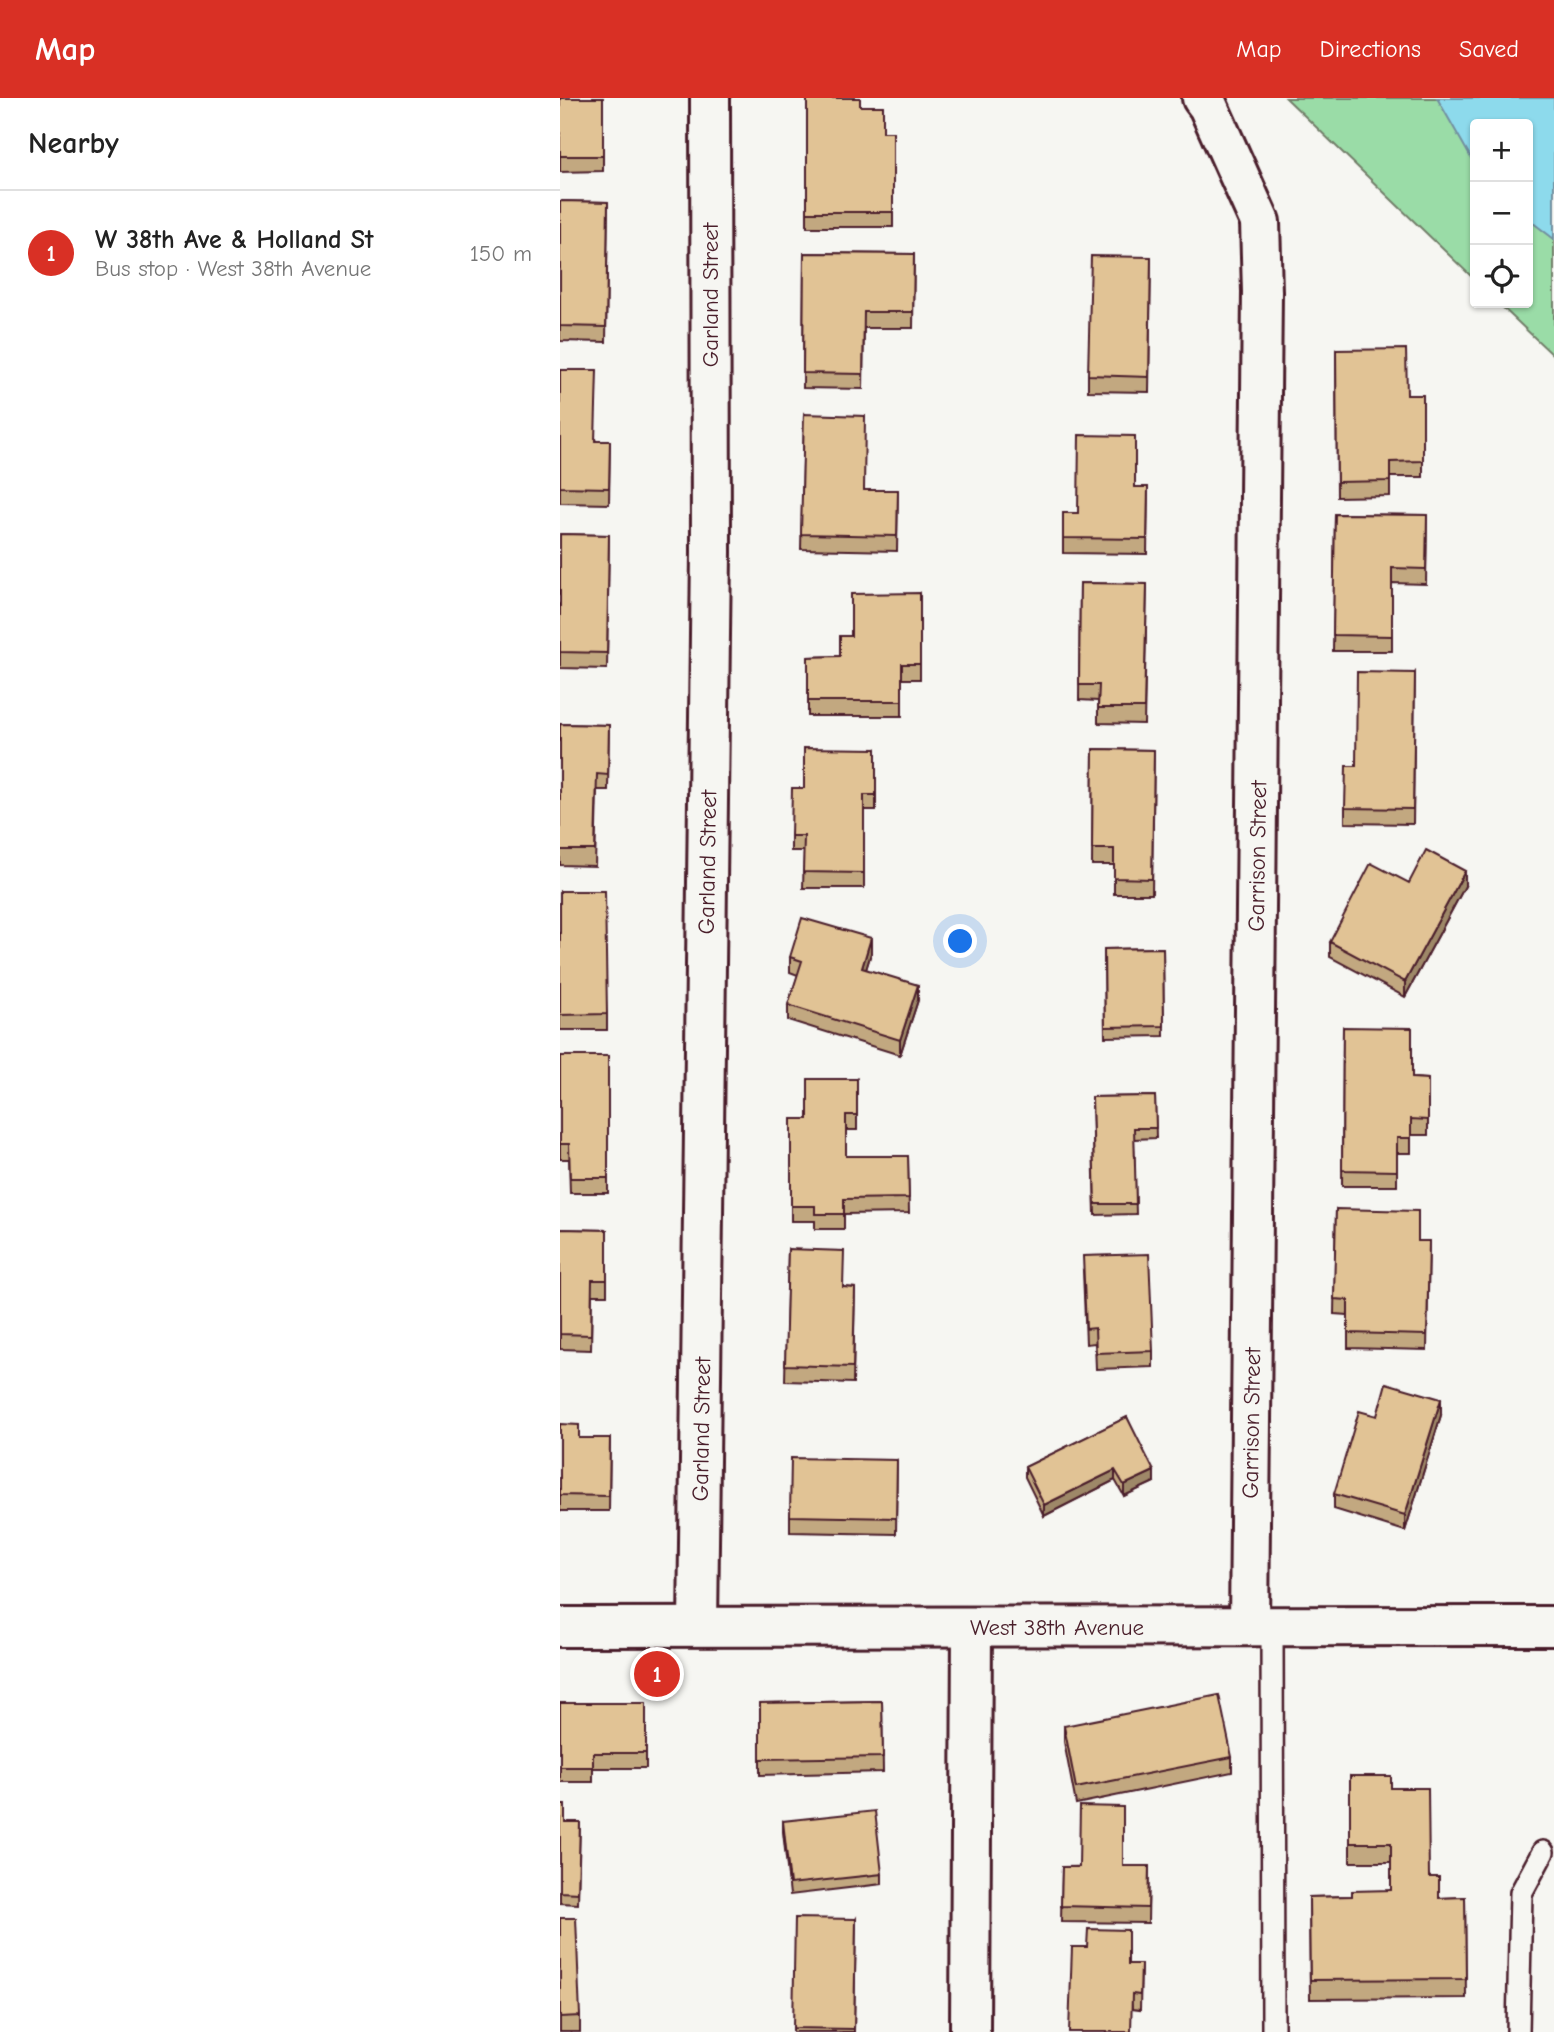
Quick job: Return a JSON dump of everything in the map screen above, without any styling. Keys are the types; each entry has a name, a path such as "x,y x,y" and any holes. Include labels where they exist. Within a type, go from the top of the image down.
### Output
{"street":[{"name":"Garland Street","path":"698,1626 710,579 710,98"},
{"name":"Garrison Street","path":"1202,98 1208,106 1259,222 1262,281 1260,1626"},
{"name":"West 38th Avenue","path":"560,1627 1554,1626"},
{"path":"970,2032 972,1627"}],"lane":[{"path":"1260,1626 1273,2032"},
{"path":"1518,2032 1521,1893 1543,1852"}],"green space":[{"path":"1286,98 1554,98 1554,356 1503,308 1533,308 1533,119 1470,119 1470,275"}],"water":[{"path":"1437,98 1554,98 1554,239 1533,223 1533,119 1470,119 1470,156"}],"building":[{"path":"560,98 603,98 603,156 560,156"},
{"path":"807,98 860,98 860,106 883,106 883,132 893,132 893,212 807,212"},
{"path":"560,201 608,202 606,327 560,326"},
{"path":"804,253 914,254 913,312 864,312 863,374 803,373"},
{"path":"1091,256 1151,257 1149,377 1088,375"},
{"path":"1406,349 1407,395 1423,395 1423,461 1390,462 1390,481 1337,482 1336,350"},
{"path":"560,370 597,370 595,441 610,441 609,488 560,487"},
{"path":"804,414 865,416 864,490 898,490 897,536 801,534"},
{"path":"1079,435 1135,436 1135,487 1148,487 1147,539 1063,538 1063,513 1078,513"},
{"path":"1335,514 1427,515 1426,569 1392,568 1392,636 1333,635"},
{"path":"560,534 609,535 607,653 560,652"},
{"path":"1080,583 1147,584 1144,708 1098,708 1099,685 1079,685"},
{"path":"920,593 920,664 902,664 902,701 808,701 808,657 840,656 840,636 851,636 851,594"},
{"path":"1357,672 1415,673 1413,809 1345,808 1346,766 1356,766"},
{"path":"560,724 609,725 608,775 597,774 595,850 560,850"},
{"path":"804,748 876,749 876,795 864,795 864,873 803,872 804,836 791,836 792,788 804,788"},
{"path":"1093,749 1154,750 1152,879 1114,878 1114,849 1092,849"},
{"path":"1426,850 1465,871 1405,982 1330,942 1371,863 1409,883"},
{"path":"560,891 605,891 607,1014 560,1015"},
{"path":"802,918 871,938 862,968 918,985 900,1040 788,1005 802,961 790,957"},
{"path":"1163,948 1164,1026 1105,1027 1104,949"},
{"path":"1343,1027 1412,1028 1412,1078 1428,1079 1428,1120 1411,1119 1411,1138 1397,1138 1397,1171 1342,1170"},
{"path":"560,1056 608,1056 608,1178 570,1178 569,1144 560,1144"},
{"path":"808,1079 857,1079 857,1115 846,1115 846,1156 908,1156 909,1198 844,1199 844,1214 815,1214 815,1206 791,1206 791,1119 808,1119"},
{"path":"1155,1096 1156,1128 1134,1128 1136,1204 1095,1204 1092,1097"},
{"path":"1336,1209 1418,1211 1418,1241 1429,1241 1427,1335 1348,1333 1348,1300 1334,1299"},
{"path":"560,1229 607,1230 607,1280 592,1280 591,1335 560,1334"},
{"path":"788,1249 844,1251 843,1287 855,1288 853,1367 785,1365"},
{"path":"1149,1254 1153,1351 1096,1353 1095,1328 1086,1329 1083,1256"},
{"path":"1386,1383 1441,1399 1405,1515 1334,1494 1359,1411 1377,1416"},
{"path":"1127,1417 1154,1471 1124,1485 1115,1470 1044,1505 1025,1467"},
{"path":"560,1424 579,1425 579,1438 610,1438 609,1496 560,1495"},
{"path":"791,1458 897,1460 896,1518 790,1516"},
{"path":"1219,1695 1232,1757 1076,1788 1064,1726"},
{"path":"882,1701 883,1757 760,1759 760,1703"},
{"path":"560,1703 646,1703 646,1753 593,1753 593,1767 560,1767"},
{"path":"1350,1776 1391,1776 1391,1788 1428,1788 1429,1877 1439,1877 1439,1898 1465,1897 1466,1979 1310,1980 1309,1897 1352,1896 1352,1891 1391,1890 1391,1843 1350,1843"},
{"path":"560,1805 565,1805 565,1822 580,1822 578,1893 560,1892"},
{"path":"1080,1806 1123,1807 1123,1866 1149,1866 1148,1908 1061,1906 1062,1867 1079,1867"},
{"path":"875,1811 882,1874 790,1884 783,1821"},
{"path":"560,1918 576,1918 580,2016 560,2017"},
{"path":"795,1918 856,1919 854,2029 793,2028"},
{"path":"1088,1929 1128,1930 1128,1964 1141,1964 1140,1995 1132,1994 1131,2032 1069,2032 1072,1947 1087,1947"}],"place":[{"name":"W 38th Ave & Holland St","path":"657,1674"}]}
